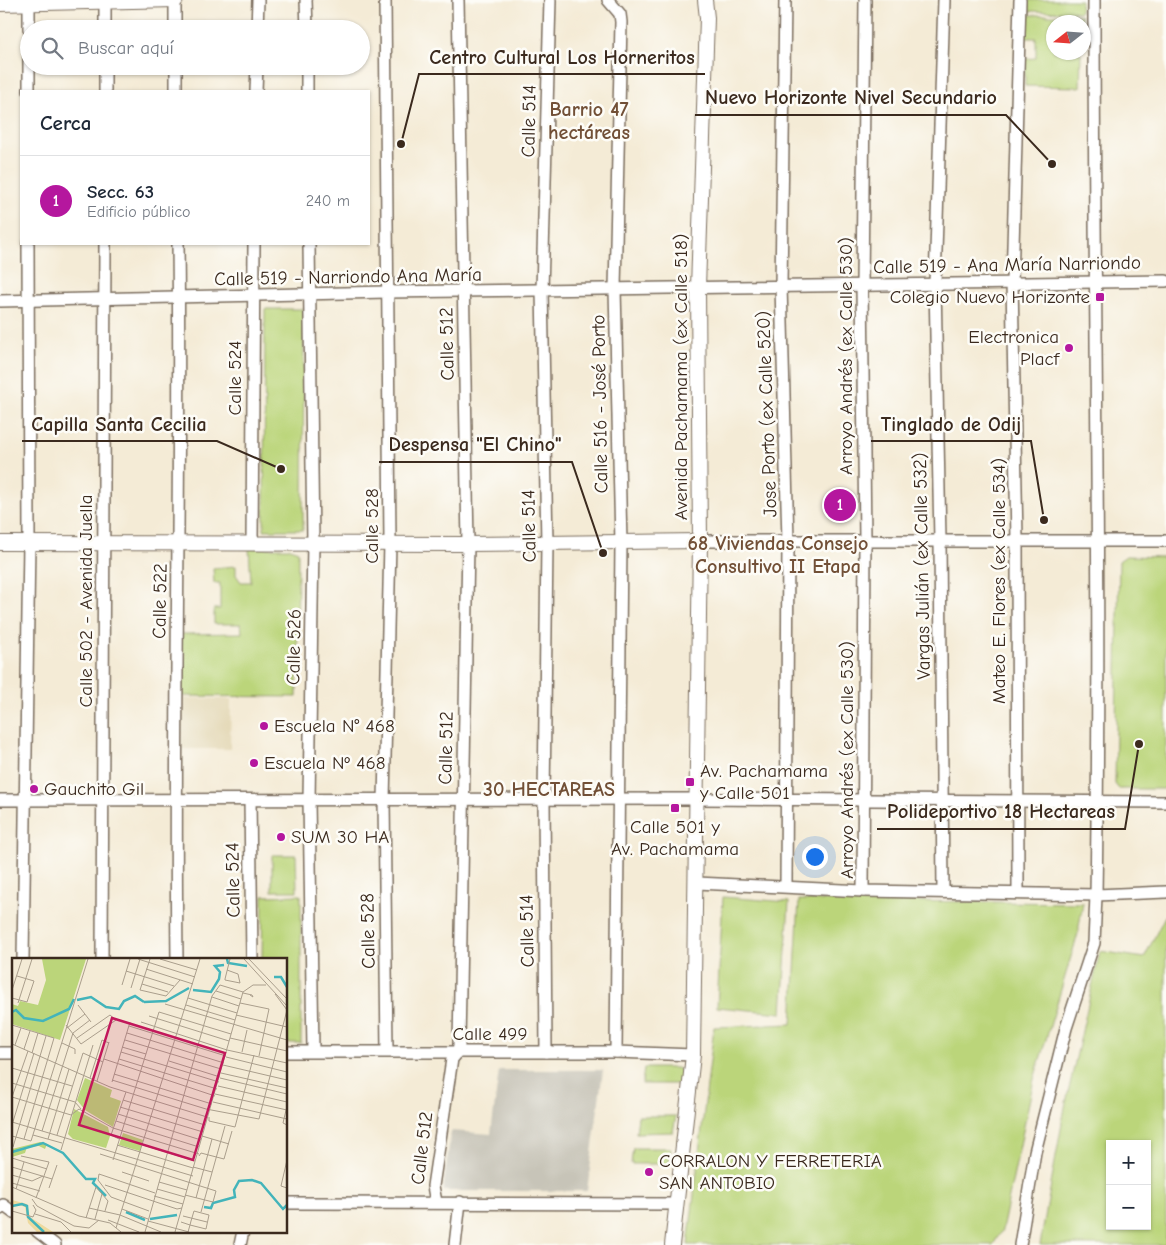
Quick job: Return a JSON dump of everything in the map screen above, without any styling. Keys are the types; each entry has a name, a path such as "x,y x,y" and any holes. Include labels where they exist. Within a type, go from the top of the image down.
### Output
{"street":[{"path":"0,4 175,0 175,20"},
{"path":"257,20 258,0"},
{"path":"306,0 306,20"},
{"name":"Calle 528","path":"384,0 390,543 384,800 387,1052"},
{"name":"Calle 512","path":"436,1202 433,1186 450,1069 452,1059 458,1052 468,544 458,0"},
{"name":"Calle 514","path":"546,1052 544,800 547,543 542,290 550,0"},
{"name":"Calle 516 - José Porto","path":"608,0 620,14 621,22 615,289 621,543 616,1052"},
{"name":"Avenida Pachamama (ex Calle 518)","path":"672,1245 693,1055 697,883 700,541 698,288 707,18 705,0"},
{"name":"Jose Porto (ex Calle 520)","path":"785,0 781,286 788,541 786,886"},
{"name":"Arroyo Andrés (ex Calle 530)","path":"863,891 865,540 862,285 865,0"},
{"name":"Vargas Julián (ex Calle 532)","path":"943,892 940,541 935,283 944,0"},
{"name":"Mateo E. Flores (ex Calle 534)","path":"1018,893 1017,540 1012,282 1020,0"},
{"path":"1020,1245 1035,1152 1066,1028 1094,943 1098,800 1099,540 1094,281 1094,0"},
{"path":"105,1 105,20"},
{"path":"29,2 29,20"},
{"path":"29,75 29,90"},
{"path":"105,75 105,90"},
{"path":"176,75 176,90"},
{"path":"256,90 257,75"},
{"path":"307,75 307,90"},
{"path":"23,958 28,542 28,245"},
{"name":"Calle 502 - Avenida Juella","path":"102,958 105,245"},
{"name":"Calle 522","path":"177,958 175,799 178,544 178,245"},
{"name":"Calle 524","path":"252,543 254,245"},
{"name":"Calle 526","path":"309,245 313,543 309,800 313,1050"},
{"name":"Calle 519 - Ana María Narriondo","path":"698,288 1166,281"},
{"name":"Calle 519 - Narriondo Ana María","path":"0,302 179,299 387,292 698,288"},
{"path":"0,543 468,544 865,540 1166,541"},
{"path":"0,800 865,799 1166,802"},
{"name":"Calle 524","path":"250,800 252,958"},
{"path":"697,883 863,891 1096,894 1166,892"},
{"name":"Calle 499","path":"288,1052 313,1050 387,1052 616,1052 693,1055"},
{"path":"455,1245 460,1202"},
{"path":"288,1203 677,1204"},
{"path":"0,1209 3,1205 12,1212"},
{"path":"38,1232 55,1245"},
{"path":"240,1245 242,1232"}],"shaded area":[{"path":"181,698 231,699 230,749 181,749"},
{"path":"499,1070 603,1070 587,1191 443,1191 451,1131 491,1134"}],"green space":[{"path":"1024,0 1081,0 1080,12 1024,11"},
{"path":"1025,15 1046,15 1046,60 1081,60 1080,87 1025,86 1025,59 1036,58 1036,38 1025,38"},
{"path":"265,309 304,309 303,530 264,530"},
{"path":"249,548 290,548 298,551 297,697 181,696 180,634 242,633 241,624 214,624 214,609 220,609 220,583 214,583 213,568 236,566 236,575 241,582 251,582"},
{"path":"1126,556 1166,557 1166,789 1119,789 1115,784 1119,561"},
{"path":"272,855 296,855 297,891 272,891"},
{"path":"301,895 301,1043 288,1043 288,958 262,958 263,896"},
{"path":"723,897 789,902 782,1013 717,1007"},
{"path":"799,900 1083,903 1077,937 1034,1079 1002,1230 993,1245 688,1245 714,1027 792,1024"},
{"path":"1166,914 1166,1245 1040,1245 1065,1107 1100,951 1144,958"},
{"path":"644,1068 677,1068 682,1072 680,1084 642,1084"},
{"path":"638,1116 676,1116 673,1132 636,1133"},
{"path":"633,1148 671,1148 669,1164 631,1164"}],"place":[{"name":"Centro Cultural Los Horneritos","path":"401,144"},
{"name":"Nuevo Horizonte Nivel Secundario","path":"1052,164"},
{"name":"Colegio Nuevo Horizonte","path":"1100,297"},
{"name":"Electronica Placf","path":"1069,348"},
{"name":"Capilla Santa Cecilia","path":"281,469"},
{"name":"Secc. 63","path":"840,505"},
{"name":"Tinglado de Odij","path":"1044,520"},
{"name":"Despensa \"El Chino\"","path":"603,553"},
{"name":"Escuela N° 468","path":"264,726"},
{"name":"Polideportivo 18 Hectareas","path":"1139,744"},
{"name":"Escuela Nº 468","path":"254,763"},
{"name":"Av. Pachamama y Calle 501","path":"690,782"},
{"name":"Gauchito Gil","path":"34,789"},
{"name":"Calle 501 y Av. Pachamama","path":"675,808"},
{"name":"SUM 30 HA","path":"281,837"},
{"name":"CORRALON Y FERRETERIA SAN ANTOBIO","path":"649,1172"}],"district":[{"name":"Barrio 47 hectáreas","path":"589,120"},
{"name":"68 Viviendas Consejo Consultivo II Etapa","path":"778,554"},
{"name":"30 HECTAREAS","path":"549,789"}]}
